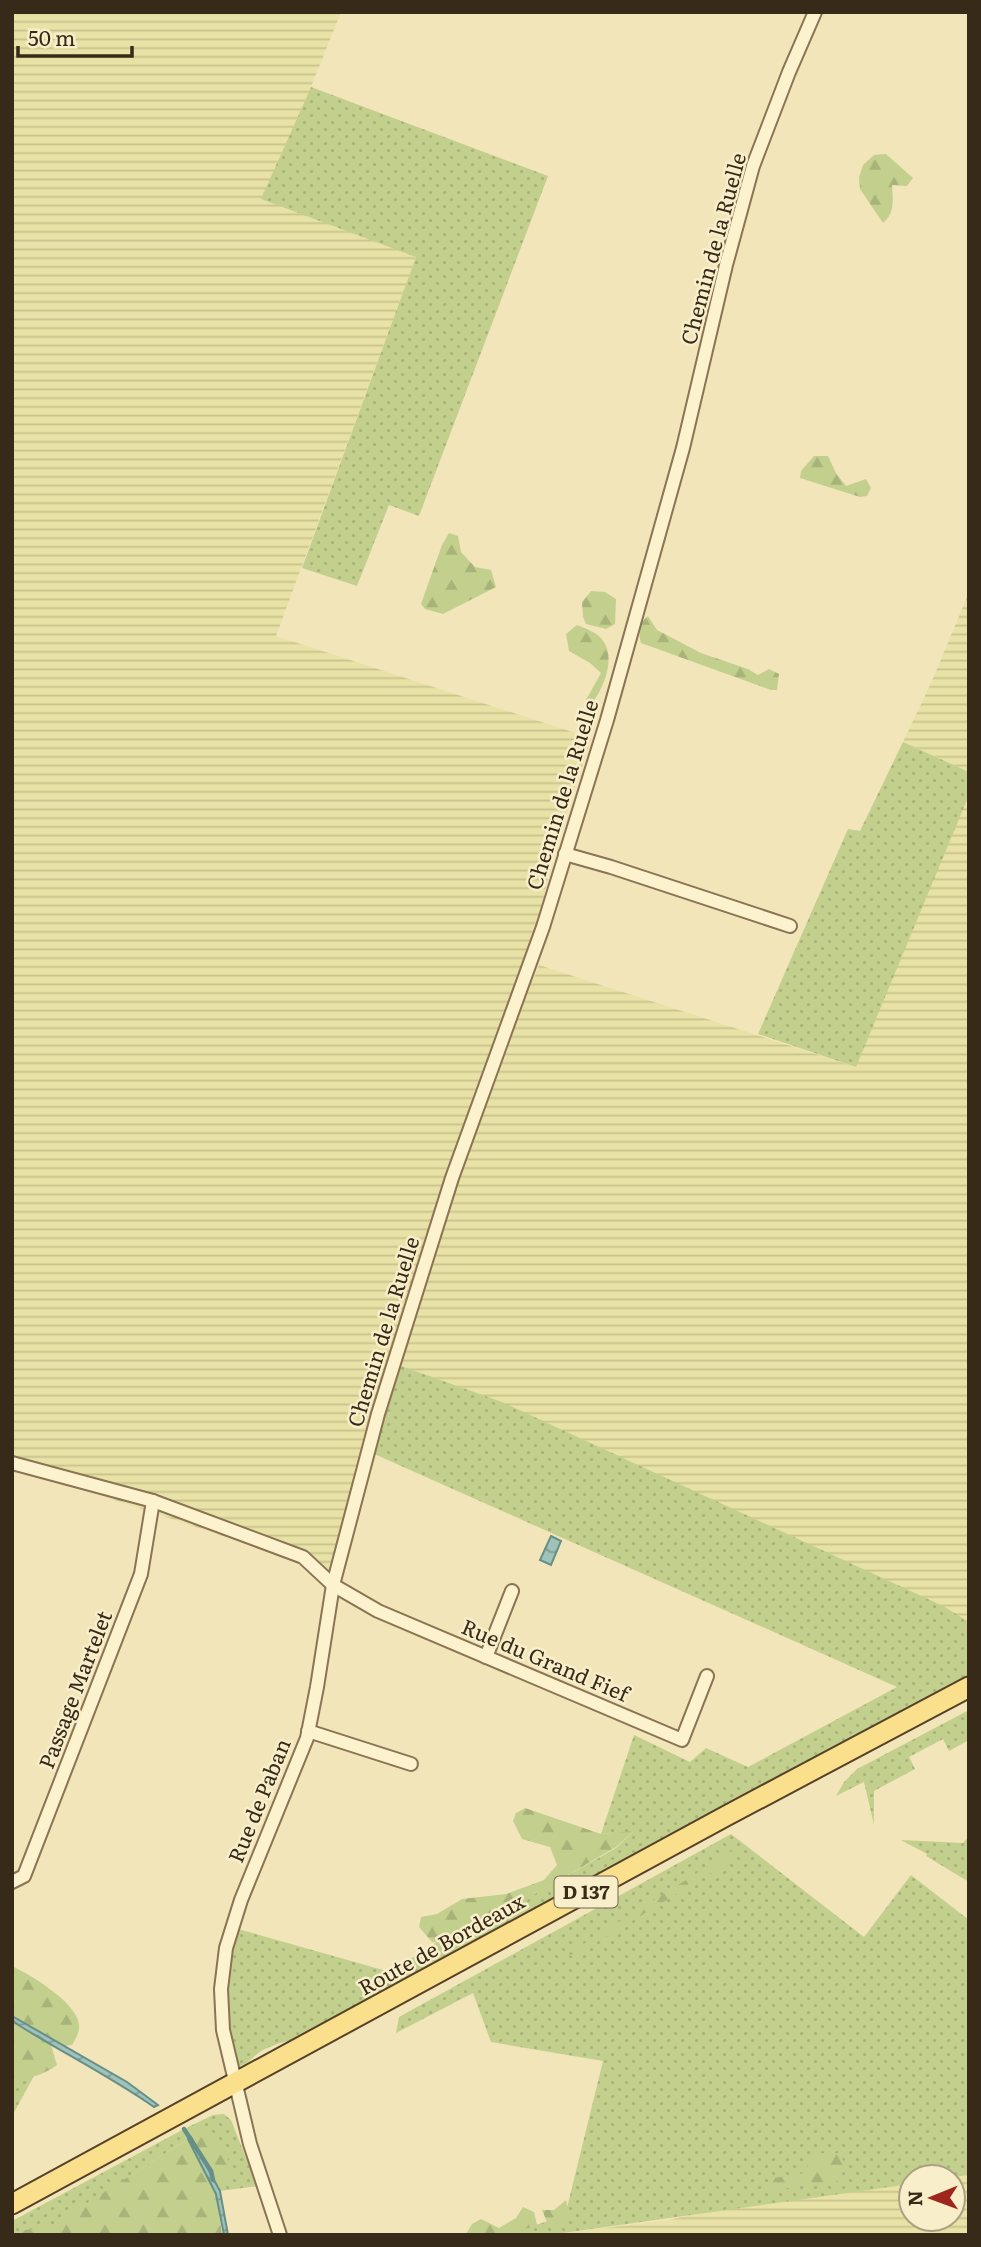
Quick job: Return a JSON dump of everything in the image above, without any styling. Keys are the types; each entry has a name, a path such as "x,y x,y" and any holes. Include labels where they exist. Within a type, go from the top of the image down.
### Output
{"main road":[{"name":"Route de Bordeaux","path":"12,2204 726,1816 969,1688"}],"street":[{"name":"Chemin de la Ruelle","path":"333,1585 378,1414 448,1191 543,927 607,720 683,448 726,265 753,166 815,12"},
{"path":"565,854 790,926"},
{"name":"Rue du Grand Fief","path":"12,1463 153,1501 303,1557 333,1585 378,1611 682,1740 707,1676"},
{"name":"Passage Martelet","path":"12,1882 24,1876 141,1574 153,1501"},
{"name":"Rue de Paban","path":"280,2235 238,2099 223,2030 221,1989 226,1948 241,1900 308,1731 333,1585"},
{"path":"486,1657 512,1591"},
{"path":"308,1731 411,1764"}],"shaded area":[{"path":"12,12 341,12 272,175 416,257 276,636 591,738 551,863 526,981 532,982 539,965 853,1066 969,795 969,1649 377,1428 337,1574 12,1466"},
{"path":"969,592 969,772 903,742"},
{"path":"969,2155 969,2235 549,2235 668,2220 897,2171 897,2233 967,2233 967,2163 932,2163"}],"green space":[{"path":"311,87 548,176 419,516 389,505 357,586 302,568 416,257 261,199"},
{"path":"886,154 913,178 907,186 892,185 891,211 883,223 860,189 859,177 863,165 874,155"},
{"path":"814,456 828,456 846,486 866,479 871,488 867,496 860,497 800,478 801,471"},
{"path":"449,533 458,536 461,552 475,567 491,570 496,587 443,614 425,609 421,604 442,545"},
{"path":"591,591 605,592 616,599 615,624 606,629 586,624 583,617 582,602"},
{"path":"648,616 657,630 701,653 758,675 769,669 779,674 777,690 641,643 640,628"},
{"path":"577,625 601,638 608,654 604,682 591,705 586,700 601,673 569,651 566,634"},
{"path":"903,742 969,772 969,795 856,1067 758,1034 848,829 860,831"},
{"path":"401,1366 502,1402 943,1606 969,1622 969,1677 306,2037 268,2048 240,2066 235,2056 228,2015 229,1973 238,1929 390,1972 437,1942 447,1943 616,1848 633,1832 601,1834 634,1735 690,1762 706,1748 748,1767 897,1687 372,1453"},
{"path":"969,1710 969,1740 949,1751 943,1739 909,1757 915,1769 874,1791 874,1825 864,1782 836,1796 844,1782 857,1769"},
{"path":"525,1808 601,1834 634,1831 616,1847 492,1919 446,1943 432,1942 419,1927 421,1917 437,1914 462,1899 506,1894 544,1880 557,1865 550,1847 522,1839 513,1821 516,1813"},
{"path":"731,1834 864,1937 911,1875 969,1920 969,2174 967,2163 897,2163 897,2186 549,2235 502,2235 565,2216 603,2061 491,2042 473,1993 396,2033 399,2017"},
{"path":"969,1836 969,1882 901,1840 963,1843"},
{"path":"734,1850 741,1850 741,1855 570,1956 569,1953"},
{"path":"12,1966 41,1983 70,2007 79,2024 72,2045 64,2046 12,2016"},
{"path":"12,2021 51,2045 12,2116"},
{"path":"19,2026 51,2045 57,2065 37,2076 14,2078 12,2039"},
{"path":"224,2114 231,2120 257,2186 220,2191 191,2137 55,2224 58,2235 12,2235 12,2221 184,2129 213,2115"},
{"path":"206,2127 224,2149 231,2170 232,2177 220,2191 191,2137 197,2128"},
{"path":"188,2139 216,2194 222,2235 12,2235 54,2224"},
{"path":"820,2153 838,2153 846,2164 839,2181 773,2190 768,2181 804,2173"},
{"path":"566,2200 570,2218 557,2224 547,2222 542,2210 554,2210"},
{"path":"523,2207 534,2212 537,2225 509,2235 466,2234 472,2224 481,2219 499,2228 516,2218"}],"water":[{"path":"551,1536 561,1541 551,1565 540,1560"},
{"path":"12,2016 127,2082 158,2105 154,2107 30,2032 12,2021"},
{"path":"191,2137 220,2191 228,2235 224,2235 216,2194 188,2139"}],"waterway":[{"path":"184,2129 211,2171 213,2180"}]}
